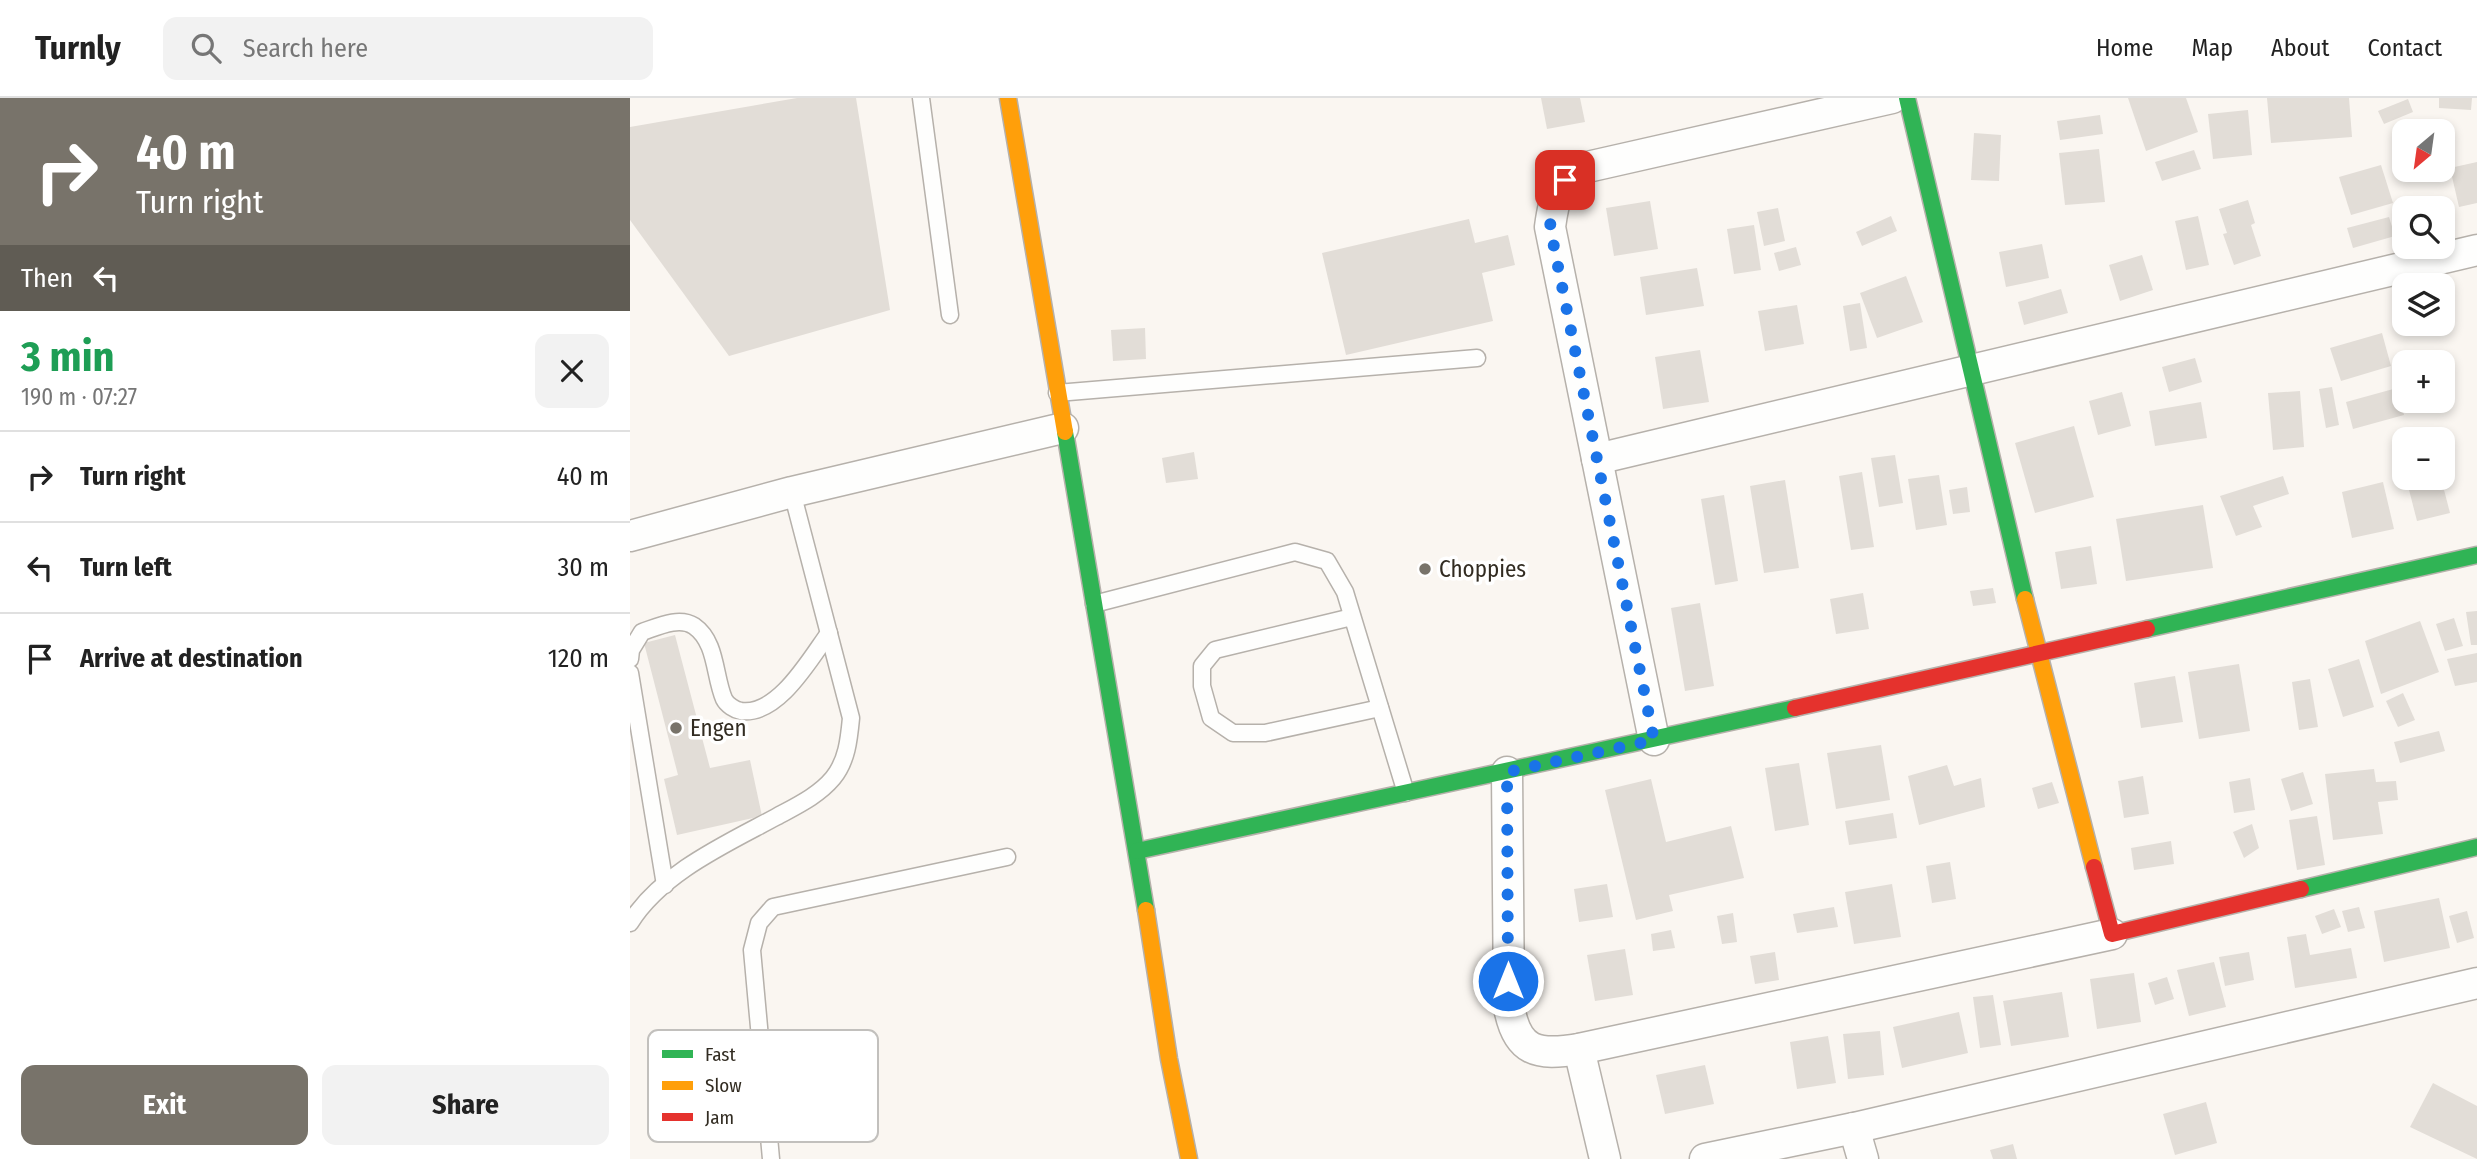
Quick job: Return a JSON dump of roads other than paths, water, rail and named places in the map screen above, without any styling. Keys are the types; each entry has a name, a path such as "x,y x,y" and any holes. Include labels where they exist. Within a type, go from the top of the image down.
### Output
{"street":[{"path":"1008,98 1137,851 1169,1059 1189,1159"},
{"path":"1654,740 1550,227 1553,200 1565,180 1583,168 1892,98"},
{"path":"1907,98 2038,653 2112,934"},
{"path":"1597,459 2477,250"},
{"path":"630,536 792,492 1063,428"},
{"path":"1137,851 1654,740 2477,555"},
{"path":"1507,772 1509,1007 1513,1026 1522,1043 1537,1051 1554,1053 2112,934 2477,847"},
{"path":"1705,1159 1854,1128 2477,984"},
{"path":"1579,1049 1605,1159"},
{"path":"1854,1128 1863,1159"}],"lane":[{"path":"921,98 950,315"},
{"path":"1057,393 1477,358"},
{"path":"630,923 665,885 699,859 812,797 834,777 848,749 851,718 792,492"},
{"path":"1094,604 1295,552 1327,561 1345,592 1405,793"},
{"path":"1352,617 1216,650 1202,666 1202,686 1211,718 1233,733 1265,733 1380,708"},
{"path":"630,660 631,650 642,632 678,621 693,626 709,645 725,701 737,711 754,712 781,696 829,633"},
{"path":"630,673 665,885"},
{"path":"759,1030 752,950 759,923 773,907 1007,857"}],"place":[{"name":"Choppies","path":"1425,569"},
{"name":"Engen","path":"676,728"}]}
